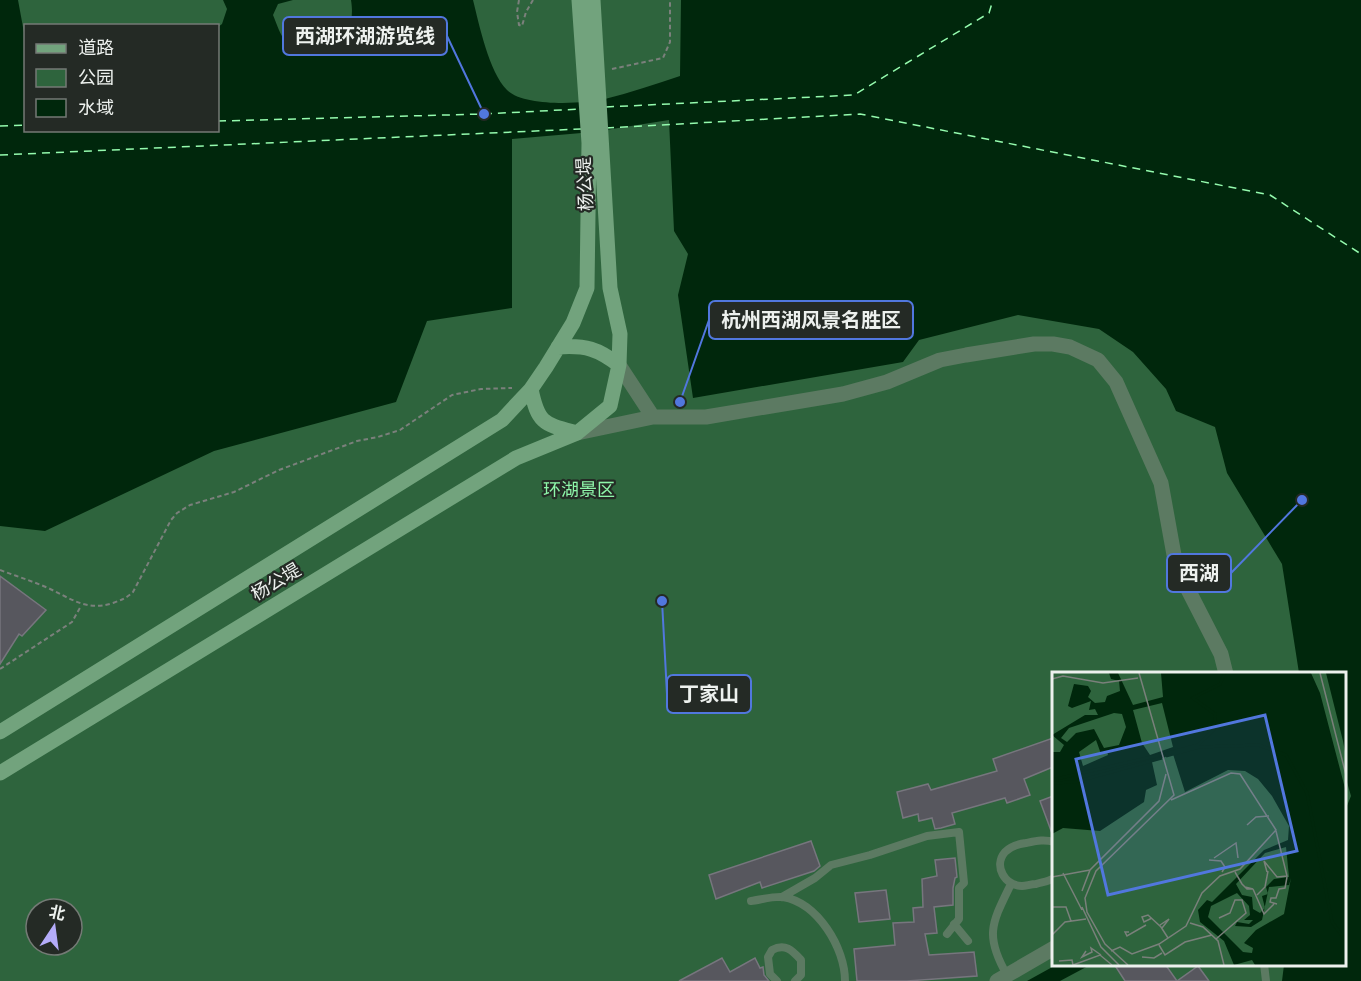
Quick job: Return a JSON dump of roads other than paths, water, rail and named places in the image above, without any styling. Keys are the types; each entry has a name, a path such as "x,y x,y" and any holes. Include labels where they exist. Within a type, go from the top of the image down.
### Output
{"main road":[{"name":"杨公堤","path":"0,773 516,458 577,433 610,406 619,365 620,334 610,288 595,143 592,88 579,0"},
{"name":"杨公堤","path":"592,88 598,72 593,0"},
{"name":"杨公堤","path":"0,732 502,420 533,386 573,323 587,288 595,143"},
{"path":"558,347 577,345 600,351 619,365"},
{"path":"533,386 535,411 549,425 577,433"}],"street":[{"path":"577,433 653,417 706,417 843,394 887,382 940,360 966,355 1034,344 1070,347 1098,360 1116,381 1161,483 1176,566 1221,654 1226,672"},
{"path":"619,365 653,417"},
{"path":"1002,978 1052,949"}],"lane":[{"path":"751,901 782,897 815,879 831,865 927,836 959,832 964,883 959,888 959,919 947,934"},
{"path":"1052,842 1039,840 1006,850 1002,856 1000,870 1004,879 1011,884 1021,886 1052,879"},
{"path":"1002,978 994,952 992,931 996,914 1011,884"},
{"path":"782,897 799,903 816,915 829,931 844,962 844,981"},
{"path":"954,924 968,941"},
{"path":"777,981 770,974 768,957 772,950 778,947 789,948 801,960 800,979"},
{"path":"1264,966 1266,981"}],"water":[{"path":"0,0 18,0 24,33 24,132 219,132 219,26 227,9 223,0 293,0 278,4 273,15 289,44 310,49 342,33 347,28 352,13 351,0 473,0 490,60 507,90 526,99 540,102 569,103 605,99 680,76 681,0 1361,0 1361,981 1282,981 1284,966 1346,966 1346,808 1351,796 1346,778 1346,672 1299,672 1282,564 1227,473 1215,427 1176,411 1166,389 1133,352 1099,329 1018,315 919,340 903,362 693,398 678,295 688,254 674,231 669,120 593,132 512,139 512,308 427,321 396,402 214,451 45,531 0,526"},
{"path":"1054,966 1088,966 1060,981 1027,981"}],"place":[{"name":"西湖环湖游览线","path":"484,114"},
{"name":"杭州西湖风景名胜区","path":"680,402"},
{"name":"西湖","path":"1302,500"},
{"name":"丁家山","path":"662,601"}],"park label":[{"name":"环湖景区","path":"579,490"}]}
